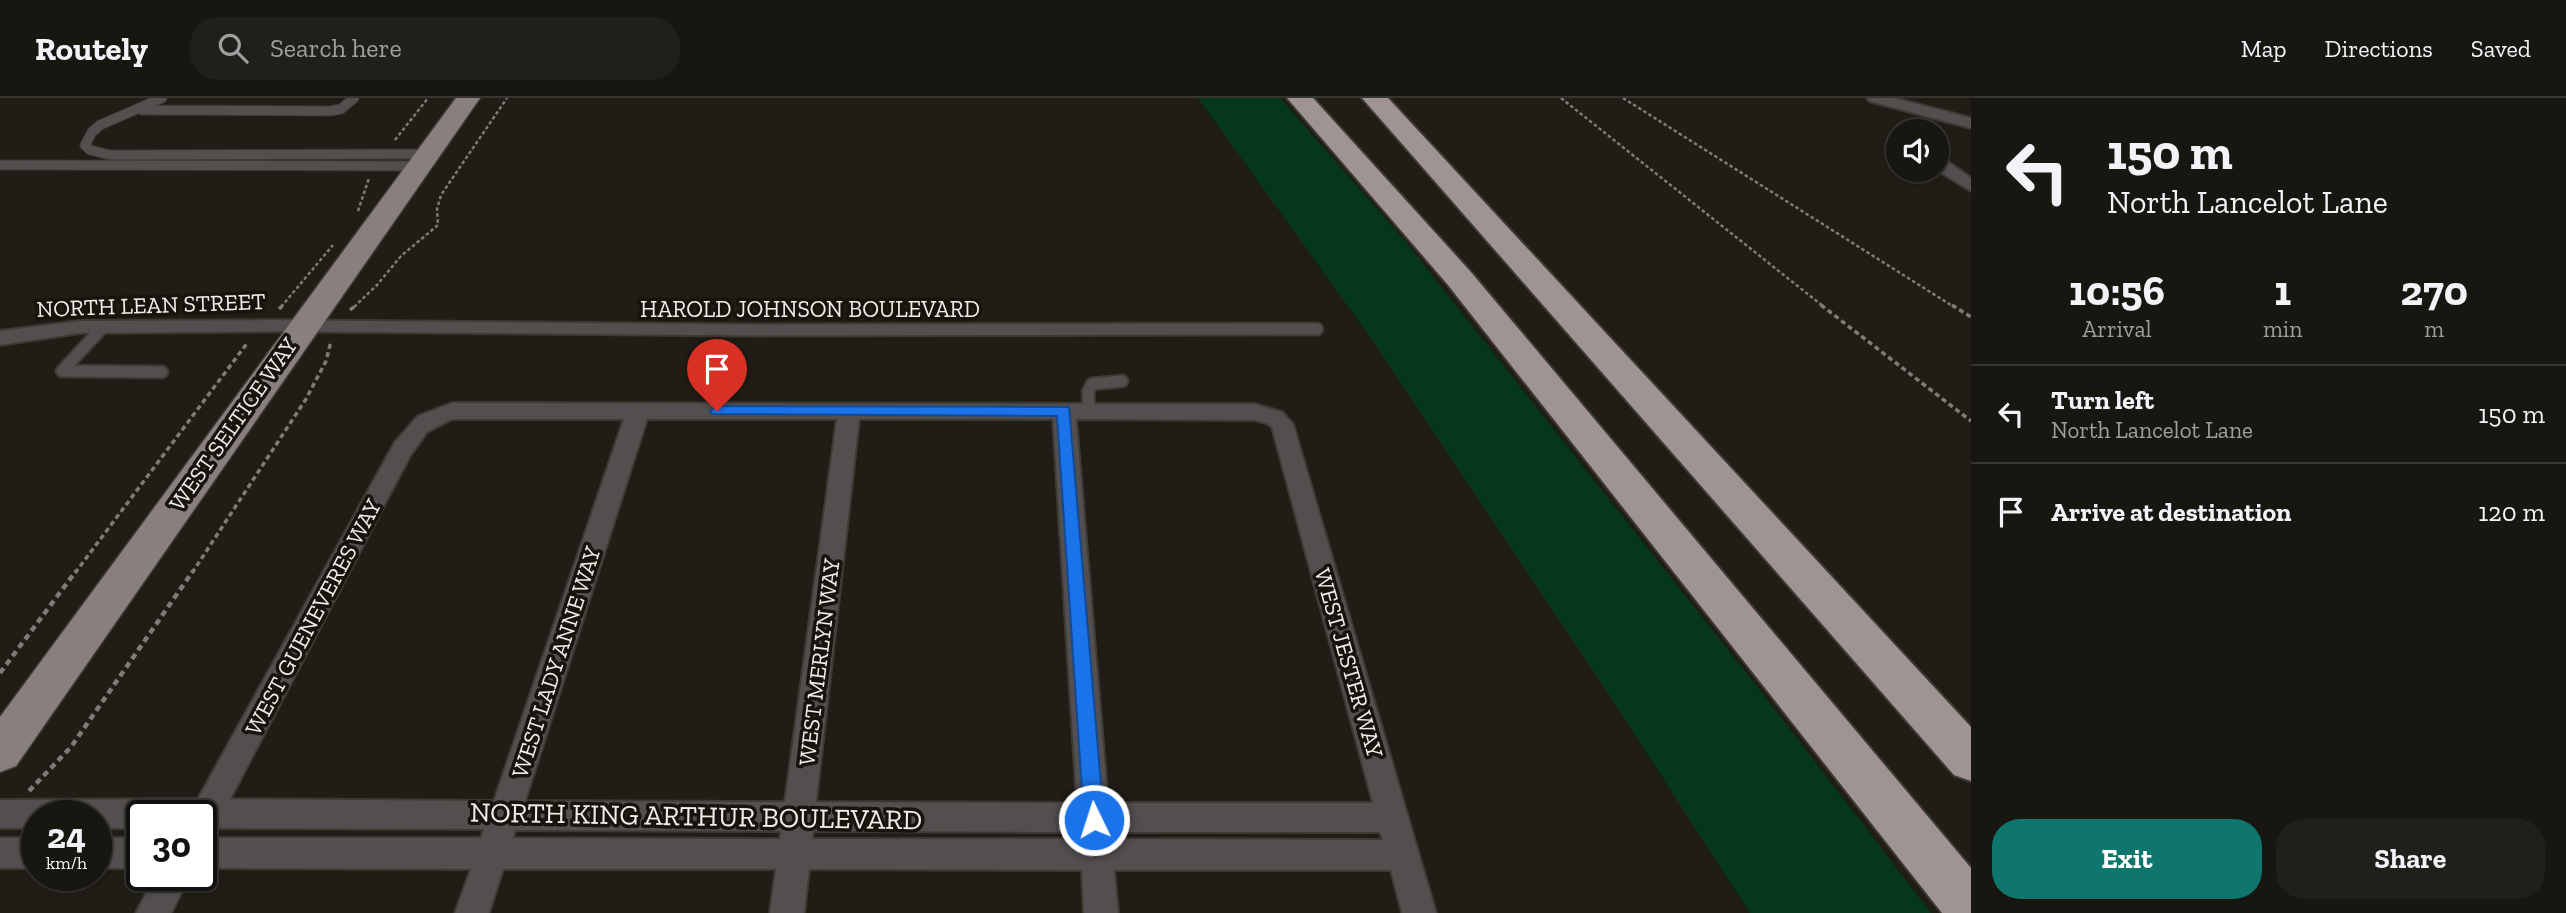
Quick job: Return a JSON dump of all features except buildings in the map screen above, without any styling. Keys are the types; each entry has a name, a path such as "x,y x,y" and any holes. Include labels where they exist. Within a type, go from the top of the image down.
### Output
{"highway":[{"path":"1299,98 1458,278 1971,908"},
{"path":"1374,98 1971,760"}],"main road":[{"name":"WEST SELTICE WAY","path":"0,752 468,98"}],"street":[{"path":"1875,98 1928,119"},
{"path":"1949,123 1971,123"},
{"path":"1949,170 1971,186"},
{"name":"NORTH LEAN STREET","path":"0,338 38,331 103,327 303,326"},
{"name":"WEST GUENEVERES WAY","path":"214,800 412,432 432,416 452,411 638,411"},
{"path":"638,411 1076,411 1094,820 1101,913"},
{"name":"WEST LADY ANNE WAY","path":"472,913 638,411"},
{"name":"WEST MERLYN WAY","path":"787,913 849,411"},
{"name":"WEST JESTER WAY","path":"1076,411 1238,411 1274,417 1282,424 1419,913"},
{"name":"NORTH KING ARTHUR BOULEVARD","path":"217,819 506,813 1094,820 1392,817"},
{"name":"NORTH KING ARTHUR BOULEVARD","path":"5,814 126,817"},
{"path":"0,853 21,853"},
{"name":"NORTH KING ARTHUR BOULEVARD","path":"217,853 1403,855"},
{"path":"153,913 165,891"}],"lane":[{"path":"162,98 100,125 86,140 85,145 90,150 122,155 423,160"},
{"path":"134,110 330,111 341,109 354,98"},
{"path":"110,166 122,155"},
{"path":"0,164 110,166 423,160"},
{"name":"HAROLD JOHNSON BOULEVARD","path":"303,326 1317,329"},
{"path":"103,327 62,371 162,372"},
{"path":"1076,411 1087,386 1094,382 1122,381"}],"path":[{"path":"388,149 428,98"},
{"path":"5,814 55,767 71,747 164,614 306,399 346,314 377,285 394,263 438,225 437,209 441,195 507,98"},
{"path":"1561,98 1675,191 1971,421"},
{"path":"1623,98 1971,317"},
{"path":"356,214 372,171"},
{"path":"0,673 259,327 284,305 337,240"}],"green space":[{"path":"1198,98 1280,98 1405,241 1762,693 1931,913 1750,913 1606,690 1373,341"}],"route":[{"path":"717,411 1064,411 1094,820"}]}
